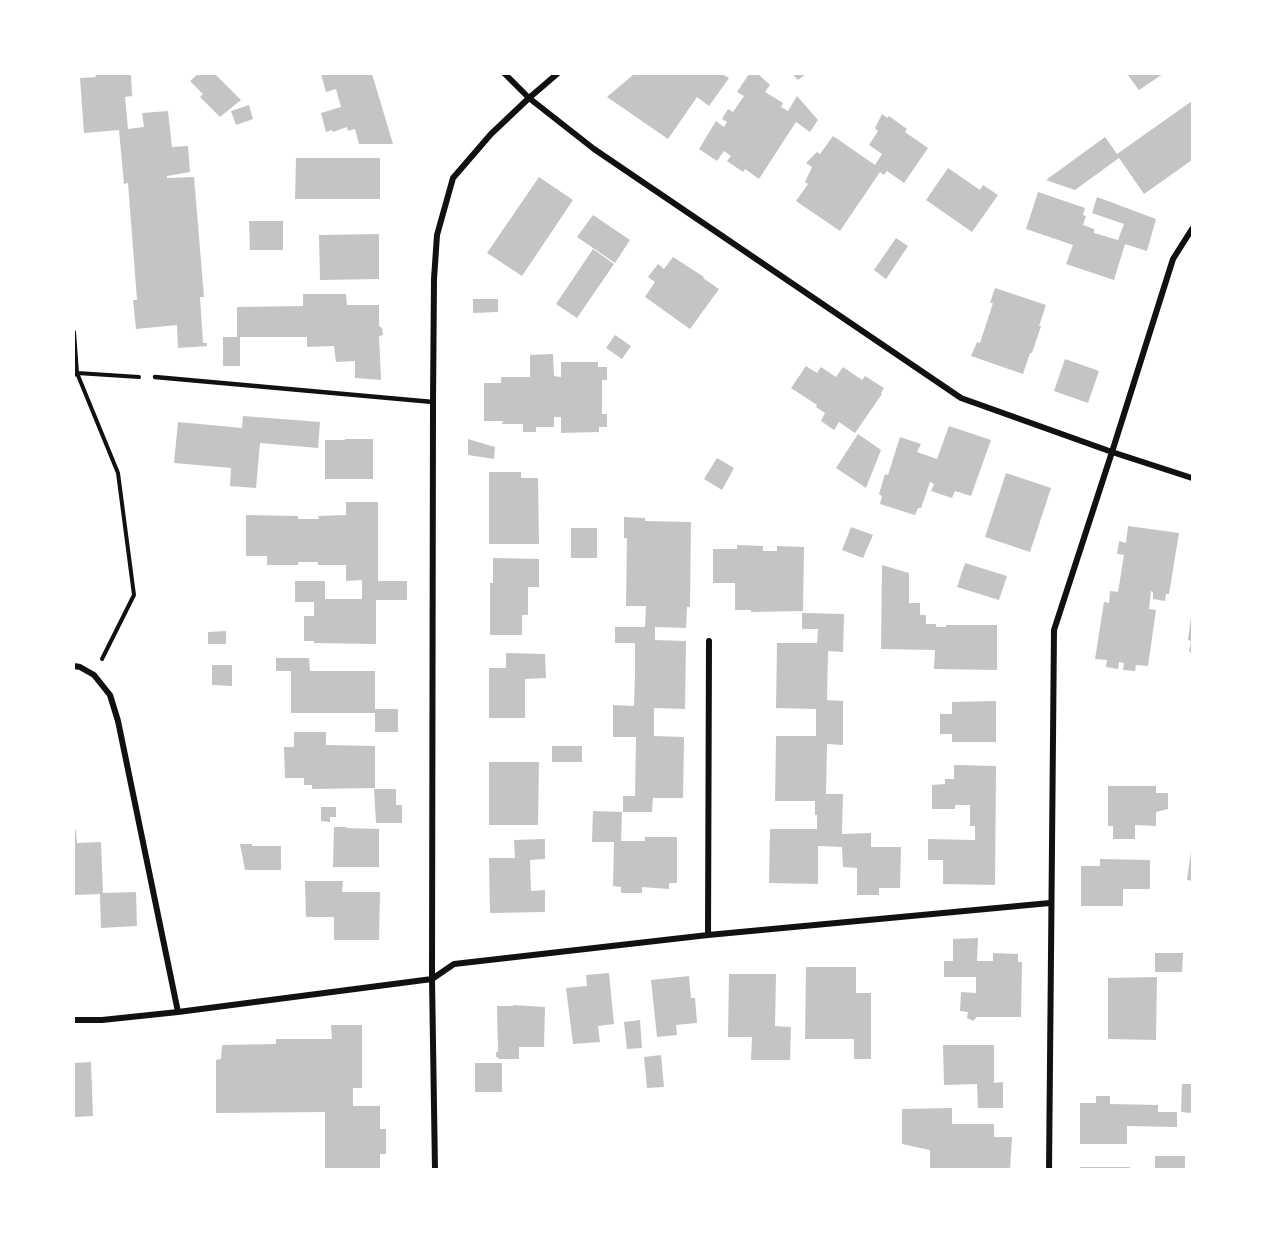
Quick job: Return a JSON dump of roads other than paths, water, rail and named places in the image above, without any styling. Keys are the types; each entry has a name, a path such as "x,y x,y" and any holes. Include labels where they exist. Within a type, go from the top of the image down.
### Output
{"street":[{"path":"505,74 529,98 594,149 961,398 1192,478"},
{"path":"435,1170 432,978 433,402 434,279 437,235 453,178 491,134 557,74"},
{"path":"1049,1170 1054,630 1113,452 1173,259 1192,229"},
{"path":"708,935 709,641"},
{"path":"74,666 94,675 110,695 118,721 178,1012"},
{"path":"74,1020 102,1020 178,1012 432,978 454,964 708,935 1050,903"}],"lane":[{"path":"155,378 433,402"}]}
